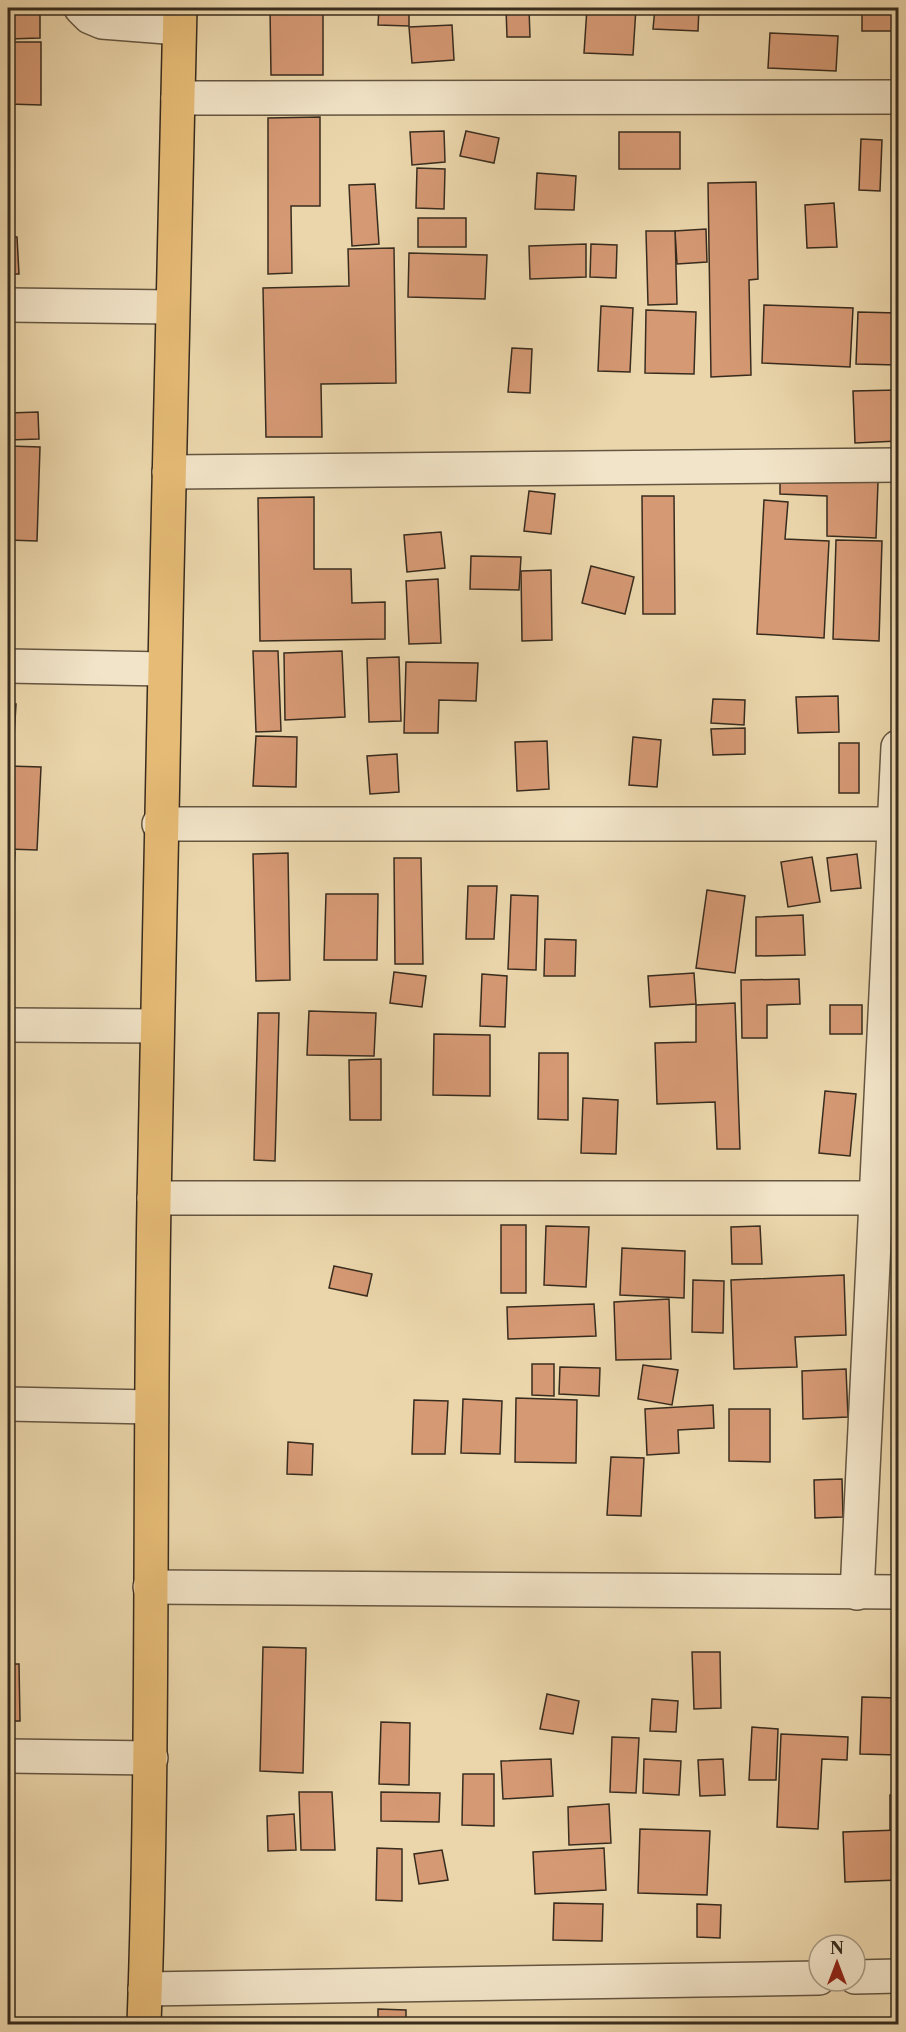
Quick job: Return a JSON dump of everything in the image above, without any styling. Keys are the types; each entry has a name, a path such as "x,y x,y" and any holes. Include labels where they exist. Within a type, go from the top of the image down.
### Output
{"highway":[{"path":"144,2025 151,1758 151,1407 159,824 180,18"}],"street":[{"path":"81,8 90,17 102,22 180,18"},
{"path":"178,98 898,97"},
{"path":"8,305 172,307"},
{"path":"169,472 898,465"},
{"path":"8,666 164,669"},
{"path":"857,1593 888,1198 898,747"},
{"path":"159,824 896,824"},
{"path":"8,1025 157,1026"},
{"path":"154,1198 888,1198"},
{"path":"8,1404 151,1407"},
{"path":"150,1587 898,1592"},
{"path":"8,1756 151,1758"},
{"path":"867,1977 898,1976"},
{"path":"145,1989 807,1977"}],"building":[{"path":"8,8 40,8 40,38 8,39"},
{"path":"270,8 323,8 323,75 271,75"},
{"path":"379,8 409,8 409,26 378,25"},
{"path":"506,8 529,8 530,37 507,37"},
{"path":"552,8 581,8 580,12"},
{"path":"587,8 636,8 633,55 584,53"},
{"path":"655,8 699,8 698,31 653,29"},
{"path":"862,8 898,8 898,31 862,31"},
{"path":"452,25 454,60 412,63 409,27"},
{"path":"770,33 838,36 836,71 768,68"},
{"path":"8,42 41,42 41,105 8,104"},
{"path":"320,117 320,206 291,206 292,273 268,274 268,118"},
{"path":"444,131 445,162 412,165 410,132"},
{"path":"466,131 499,138 494,163 460,156"},
{"path":"619,132 680,132 680,169 619,169"},
{"path":"861,139 882,140 880,191 859,190"},
{"path":"417,168 445,169 444,209 416,208"},
{"path":"537,173 576,176 574,210 535,209"},
{"path":"756,182 758,279 749,280 751,375 711,377 708,183"},
{"path":"375,184 379,244 352,246 349,185"},
{"path":"834,203 837,247 807,248 805,205"},
{"path":"418,218 466,218 466,247 418,247"},
{"path":"706,229 707,262 677,264 675,231"},
{"path":"646,231 675,231 677,304 648,305"},
{"path":"8,237 17,237 19,274 8,274"},
{"path":"586,244 586,277 530,279 529,246"},
{"path":"591,244 617,245 616,278 590,277"},
{"path":"394,248 396,383 321,384 322,437 266,437 263,288 349,286 348,249"},
{"path":"409,253 487,255 485,299 408,297"},
{"path":"764,305 853,308 850,367 762,363"},
{"path":"601,306 633,308 630,372 598,371"},
{"path":"646,310 696,312 694,374 645,373"},
{"path":"858,312 898,313 898,365 856,364"},
{"path":"512,348 532,349 530,393 508,392"},
{"path":"898,390 898,441 855,443 853,391"},
{"path":"38,412 39,439 8,440 8,413"},
{"path":"8,446 40,447 37,541 8,540"},
{"path":"780,479 878,482 876,538 827,536 827,496 780,494"},
{"path":"529,491 555,494 551,534 524,531"},
{"path":"642,496 674,496 675,614 643,614"},
{"path":"314,497 314,569 351,569 352,603 385,602 385,639 260,641 258,498"},
{"path":"764,500 788,502 785,539 829,541 824,638 757,634"},
{"path":"441,532 445,568 407,572 404,535"},
{"path":"836,540 882,541 879,641 833,639"},
{"path":"471,556 521,557 519,590 470,589"},
{"path":"591,566 634,577 625,614 582,603"},
{"path":"551,570 552,640 522,641 521,571"},
{"path":"438,579 441,643 409,644 406,581"},
{"path":"253,651 278,651 281,731 256,732"},
{"path":"342,651 345,717 285,720 284,653"},
{"path":"399,657 401,721 369,722 367,658"},
{"path":"406,662 478,663 476,701 439,700 438,733 404,733"},
{"path":"838,696 839,732 798,733 796,697"},
{"path":"713,699 745,700 744,725 711,723"},
{"path":"8,704 16,704 14,737 8,736"},
{"path":"745,728 745,754 713,755 711,729"},
{"path":"256,736 297,737 296,787 253,786"},
{"path":"633,737 661,740 657,787 629,785"},
{"path":"547,741 549,789 517,791 515,742"},
{"path":"839,743 859,743 859,793 839,793"},
{"path":"397,754 399,792 370,794 367,756"},
{"path":"8,766 41,767 37,850 8,849"},
{"path":"8,851 15,852 13,881 8,880"},
{"path":"288,853 290,980 256,981 253,854"},
{"path":"857,854 861,888 831,891 827,858"},
{"path":"812,857 820,902 788,907 781,862"},
{"path":"394,858 421,858 423,964 395,964"},
{"path":"468,886 497,886 494,939 466,939"},
{"path":"707,890 745,896 735,973 696,968"},
{"path":"326,894 378,894 377,960 324,960"},
{"path":"511,895 538,896 536,970 508,969"},
{"path":"803,915 805,955 756,956 756,917"},
{"path":"8,936 13,936 13,965 8,965"},
{"path":"545,939 576,940 575,976 544,976"},
{"path":"394,972 426,976 422,1007 390,1003"},
{"path":"694,973 696,1004 650,1007 648,976"},
{"path":"482,974 507,976 505,1027 480,1026"},
{"path":"799,979 800,1004 767,1005 767,1038 742,1038 741,980"},
{"path":"735,1003 740,1149 717,1149 715,1102 657,1104 655,1043 696,1042 696,1005"},
{"path":"830,1005 862,1005 862,1034 830,1034"},
{"path":"309,1011 376,1013 374,1056 307,1055"},
{"path":"258,1013 279,1013 275,1161 254,1160"},
{"path":"434,1034 490,1035 490,1096 433,1095"},
{"path":"539,1053 568,1053 568,1120 538,1119"},
{"path":"381,1059 381,1120 350,1120 349,1060"},
{"path":"8,1069 14,1069 14,1102 8,1102"},
{"path":"825,1091 856,1094 850,1156 819,1153"},
{"path":"583,1098 618,1100 616,1154 581,1153"},
{"path":"501,1225 526,1225 526,1293 501,1293"},
{"path":"546,1226 589,1227 586,1287 544,1285"},
{"path":"760,1226 762,1264 732,1264 731,1227"},
{"path":"622,1248 685,1251 684,1298 620,1295"},
{"path":"334,1266 372,1274 367,1296 329,1288"},
{"path":"844,1275 846,1335 795,1337 797,1367 734,1369 731,1280"},
{"path":"693,1280 724,1281 723,1333 692,1332"},
{"path":"669,1299 671,1359 616,1360 614,1302"},
{"path":"594,1304 596,1336 508,1339 507,1307"},
{"path":"532,1364 554,1364 554,1396 532,1395"},
{"path":"643,1365 678,1370 672,1405 638,1399"},
{"path":"560,1367 600,1368 599,1396 559,1394"},
{"path":"846,1369 848,1417 803,1419 802,1371"},
{"path":"516,1398 577,1400 576,1463 515,1462"},
{"path":"463,1399 502,1401 500,1454 461,1453"},
{"path":"414,1400 448,1401 445,1454 412,1454"},
{"path":"713,1405 714,1428 678,1430 679,1453 647,1455 645,1409"},
{"path":"729,1409 770,1409 770,1462 729,1461"},
{"path":"288,1442 313,1444 312,1475 287,1474"},
{"path":"611,1457 644,1458 641,1516 607,1515"},
{"path":"842,1479 843,1517 815,1518 814,1480"},
{"path":"8,1576 11,1576 13,1638 8,1638"},
{"path":"263,1647 306,1648 303,1773 260,1771"},
{"path":"692,1652 720,1652 721,1708 694,1709"},
{"path":"8,1664 19,1664 20,1721 8,1721"},
{"path":"547,1694 579,1701 573,1734 540,1729"},
{"path":"862,1697 898,1698 898,1755 860,1754"},
{"path":"652,1699 678,1701 676,1732 650,1731"},
{"path":"381,1722 410,1723 409,1785 379,1784"},
{"path":"752,1727 778,1729 776,1780 749,1780"},
{"path":"781,1734 848,1737 847,1760 822,1759 818,1829 777,1827"},
{"path":"612,1737 639,1738 636,1793 610,1792"},
{"path":"551,1759 553,1796 503,1799 501,1761"},
{"path":"644,1759 681,1761 679,1795 643,1793"},
{"path":"723,1759 725,1795 700,1796 698,1760"},
{"path":"463,1774 494,1774 494,1826 462,1825"},
{"path":"299,1792 332,1792 335,1850 301,1850"},
{"path":"381,1792 440,1793 439,1822 381,1821"},
{"path":"890,1795 898,1795 898,1830 890,1830"},
{"path":"609,1804 611,1843 569,1845 568,1807"},
{"path":"294,1814 296,1850 268,1851 267,1816"},
{"path":"640,1829 710,1831 707,1895 638,1893"},
{"path":"898,1830 898,1880 845,1882 843,1832"},
{"path":"377,1848 402,1849 402,1901 376,1900"},
{"path":"604,1848 606,1890 535,1894 533,1852"},
{"path":"442,1850 448,1880 419,1884 414,1854"},
{"path":"554,1903 603,1904 602,1941 553,1940"},
{"path":"697,1904 721,1905 720,1938 697,1937"},
{"path":"378,2009 406,2010 406,2024 378,2024"},
{"path":"771,2018 771,2024 725,2024 725,2021"}]}
